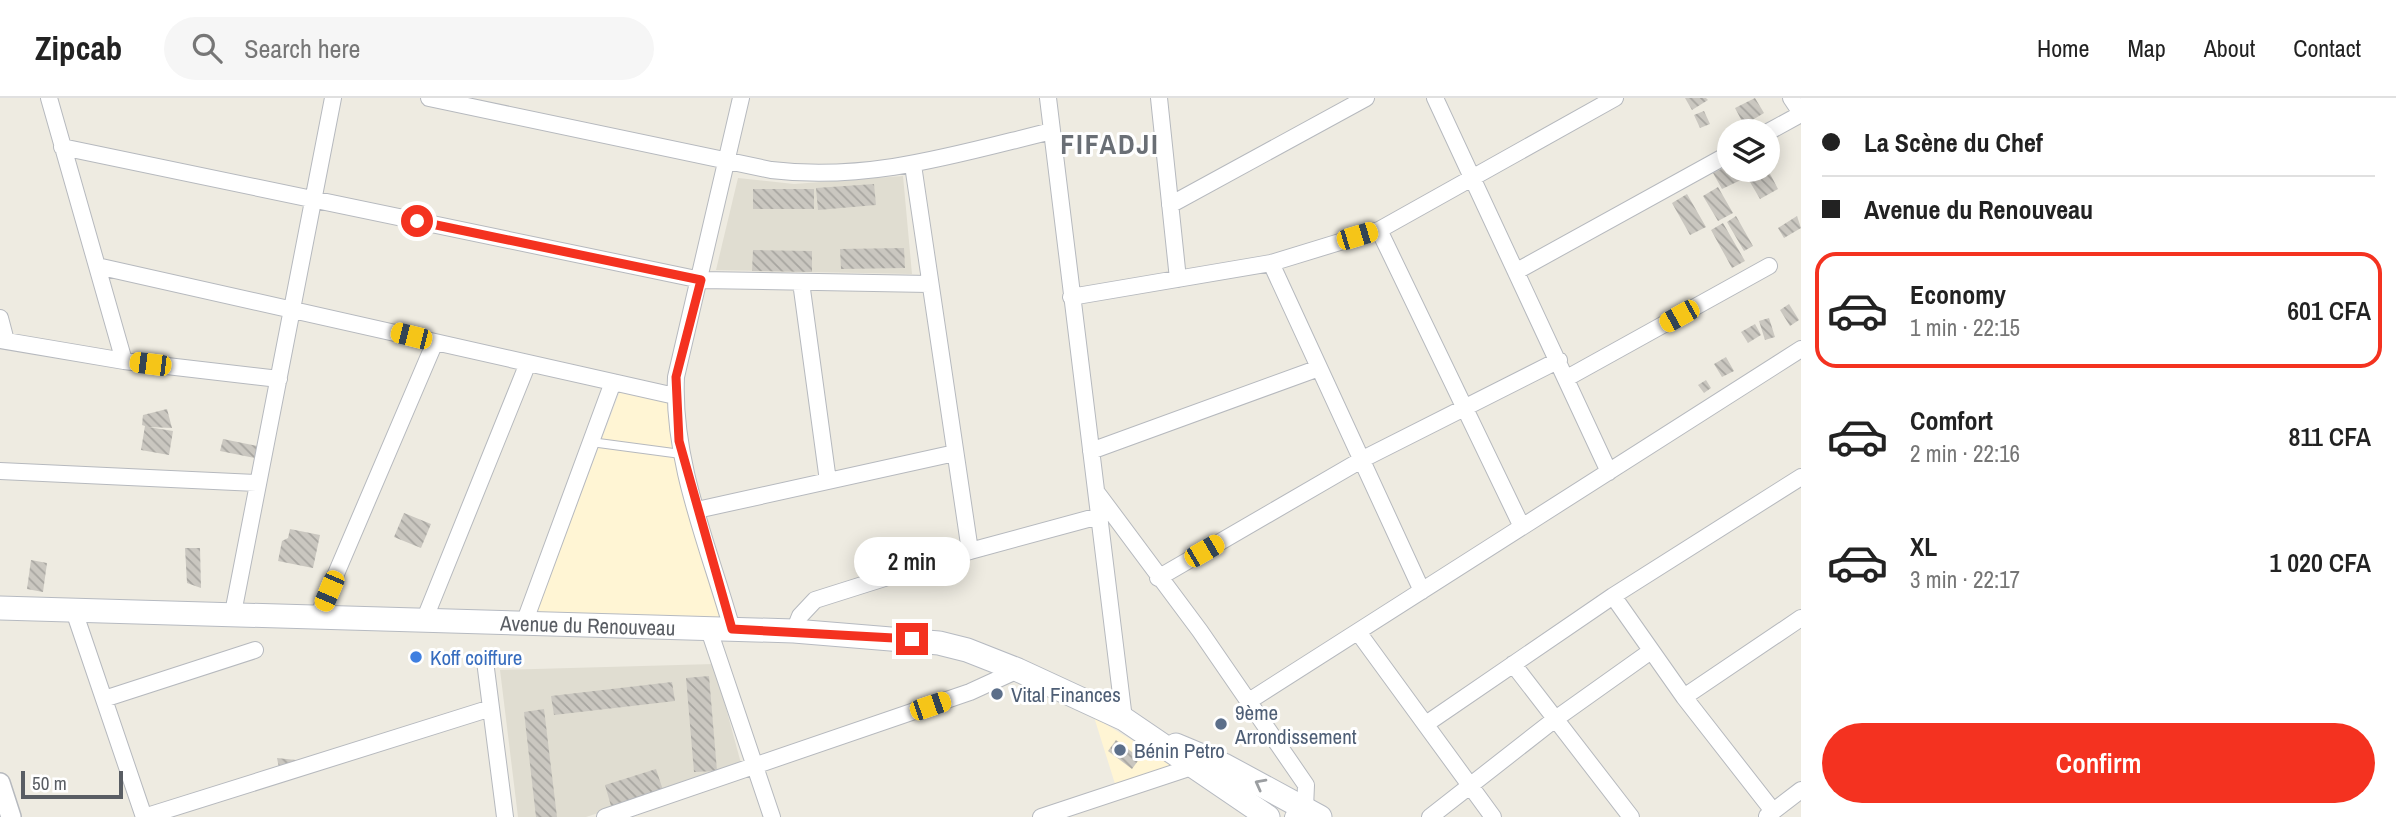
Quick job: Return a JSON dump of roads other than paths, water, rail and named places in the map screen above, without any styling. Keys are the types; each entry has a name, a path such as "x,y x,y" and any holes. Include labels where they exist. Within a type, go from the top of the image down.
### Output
{"main road":[{"name":"Avenue du Renouveau","path":"0,608 233,613 523,626 794,631 939,643 967,650 1018,670 1124,719 1155,737 1192,766 1268,817"},
{"name":"Avenue du Renouveau","path":"1155,737 1224,765 1306,814"}],"street":[{"path":"49,98 124,361"},
{"path":"233,613 333,98"},
{"path":"429,98 771,170 815,174 863,173 913,165 1052,131"},
{"path":"741,98 701,280 676,377 675,396 681,454 697,510 721,630 755,766 772,817"},
{"path":"1048,98 1124,719"},
{"path":"1159,98 1178,279"},
{"path":"1170,205 1366,98"},
{"path":"1435,98 1474,176 1609,472"},
{"path":"1071,297 1271,263 1379,229 1615,98"},
{"path":"1780,125 1801,114 1791,98"},
{"path":"62,147 701,280 929,284"},
{"path":"1517,271 1717,160"},
{"path":"913,165 970,551"},
{"path":"1379,229 1522,527"},
{"path":"1271,263 1422,591"},
{"path":"97,266 293,307 675,396"},
{"path":"1567,377 1769,266"},
{"path":"801,282 828,481"},
{"path":"0,318 3,340 124,361 279,379"},
{"path":"318,616 435,342"},
{"path":"1249,701 1801,349"},
{"path":"1158,578 1363,459 1559,360"},
{"path":"423,623 528,363"},
{"path":"1091,450 1319,368"},
{"path":"523,626 614,382"},
{"path":"697,510 955,453"},
{"path":"0,471 258,483"},
{"path":"1426,724 1613,596 1801,477"},
{"path":"1096,491 1249,701 1306,785 1306,814"},
{"path":"794,631 800,616 815,600 970,551 1099,516"},
{"path":"1613,596 1769,814 1801,790"},
{"path":"74,611 144,817 491,708"},
{"path":"1684,697 1801,618"},
{"path":"1358,632 1493,817"},
{"path":"104,699 255,650"},
{"path":"1430,817 1554,720 1651,652"},
{"path":"485,661 505,817"},
{"path":"1513,664 1631,817"},
{"path":"605,817 970,692 1018,670"},
{"path":"1041,817 1192,766"}],"lane":[{"path":"591,442 681,454"}],"place":[{"name":"Koff coiffure","path":"416,657"},
{"name":"Vital Finances","path":"997,694"},
{"name":"9ème Arrondissement","path":"1221,724"},
{"name":"Bénin Petro","path":"1120,750"}],"district":[{"name":"FIFADJI","path":"1110,144"}]}
